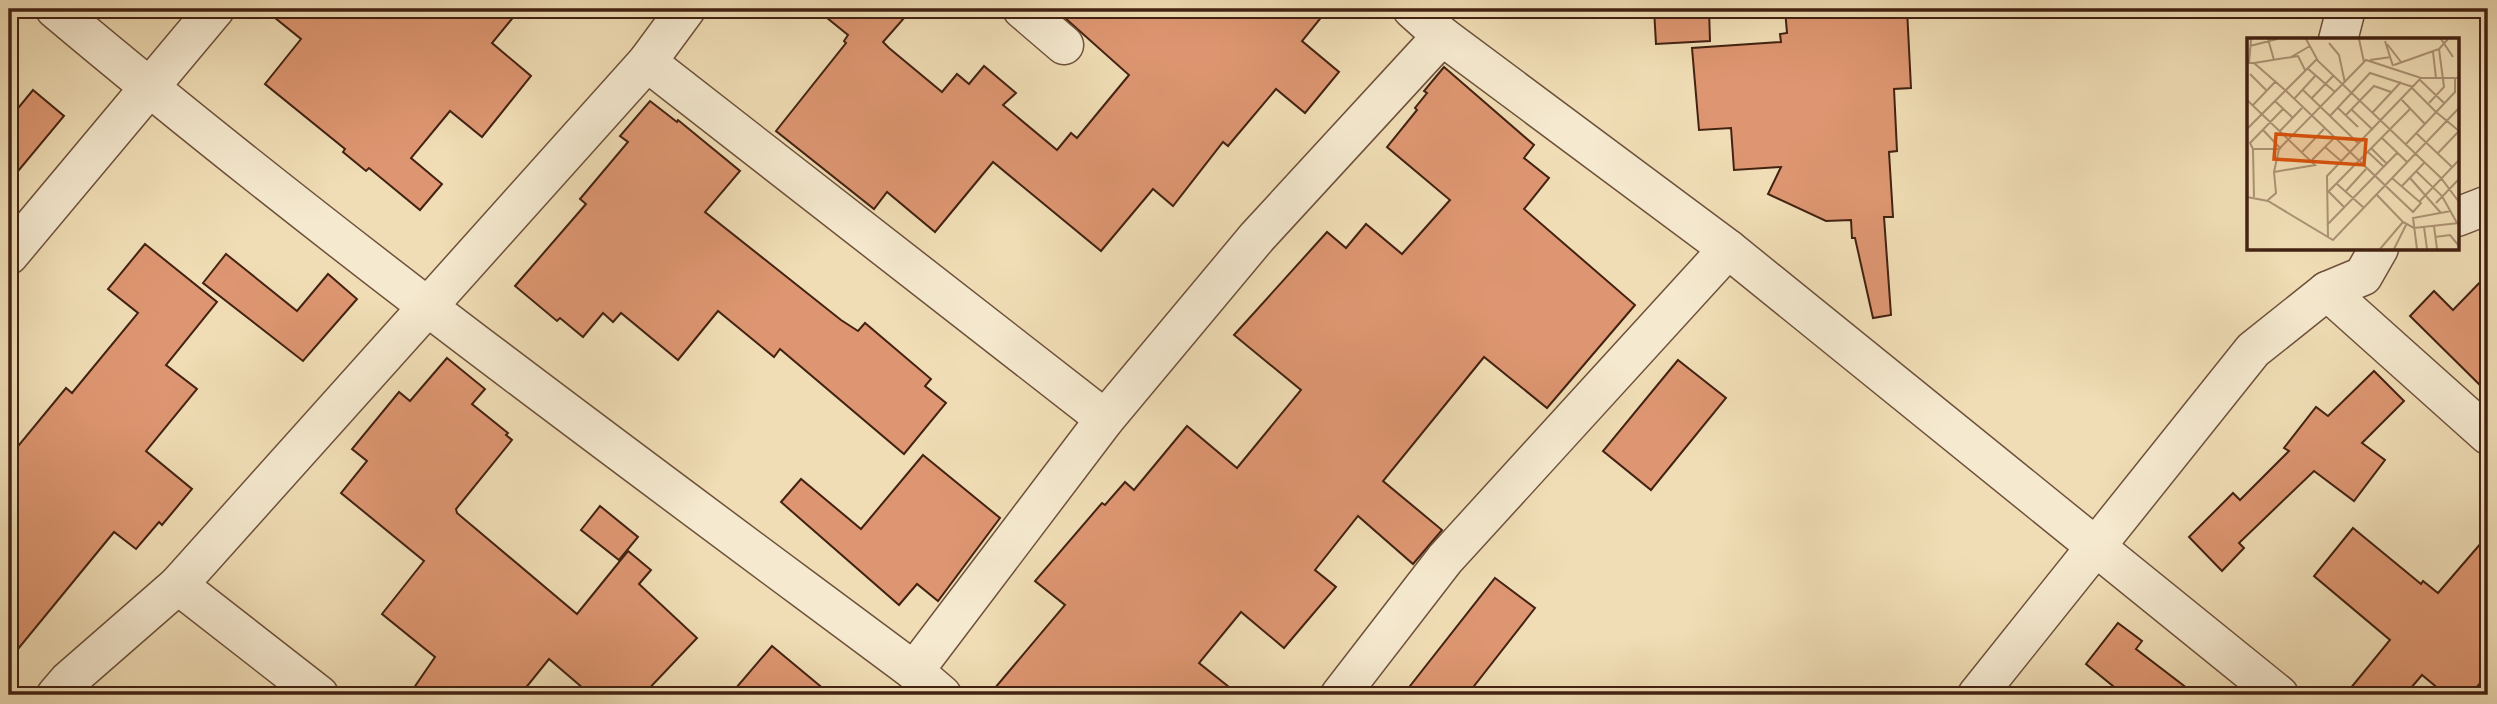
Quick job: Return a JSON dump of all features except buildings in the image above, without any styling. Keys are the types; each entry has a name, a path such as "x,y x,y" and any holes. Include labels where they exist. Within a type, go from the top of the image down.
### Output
{"street":[{"path":"55,9 150,89 426,308 914,671 942,695"},
{"path":"9,255 215,9"},
{"path":"56,695 68,681 178,585 648,62 686,9"},
{"path":"1023,9 1065,45"},
{"path":"1412,9 1442,36 1728,249 2279,695"},
{"path":"2339,38 2346,9"},
{"path":"914,671 1105,419 1257,237 1442,36"},
{"path":"648,62 1105,419"},
{"path":"2458,217 2488,205"},
{"path":"1340,695 1445,559 1728,249"},
{"path":"1977,695 2253,351 2327,291 2371,262 2401,250"},
{"path":"2327,291 2488,435"},
{"path":"178,585 319,695"}]}
